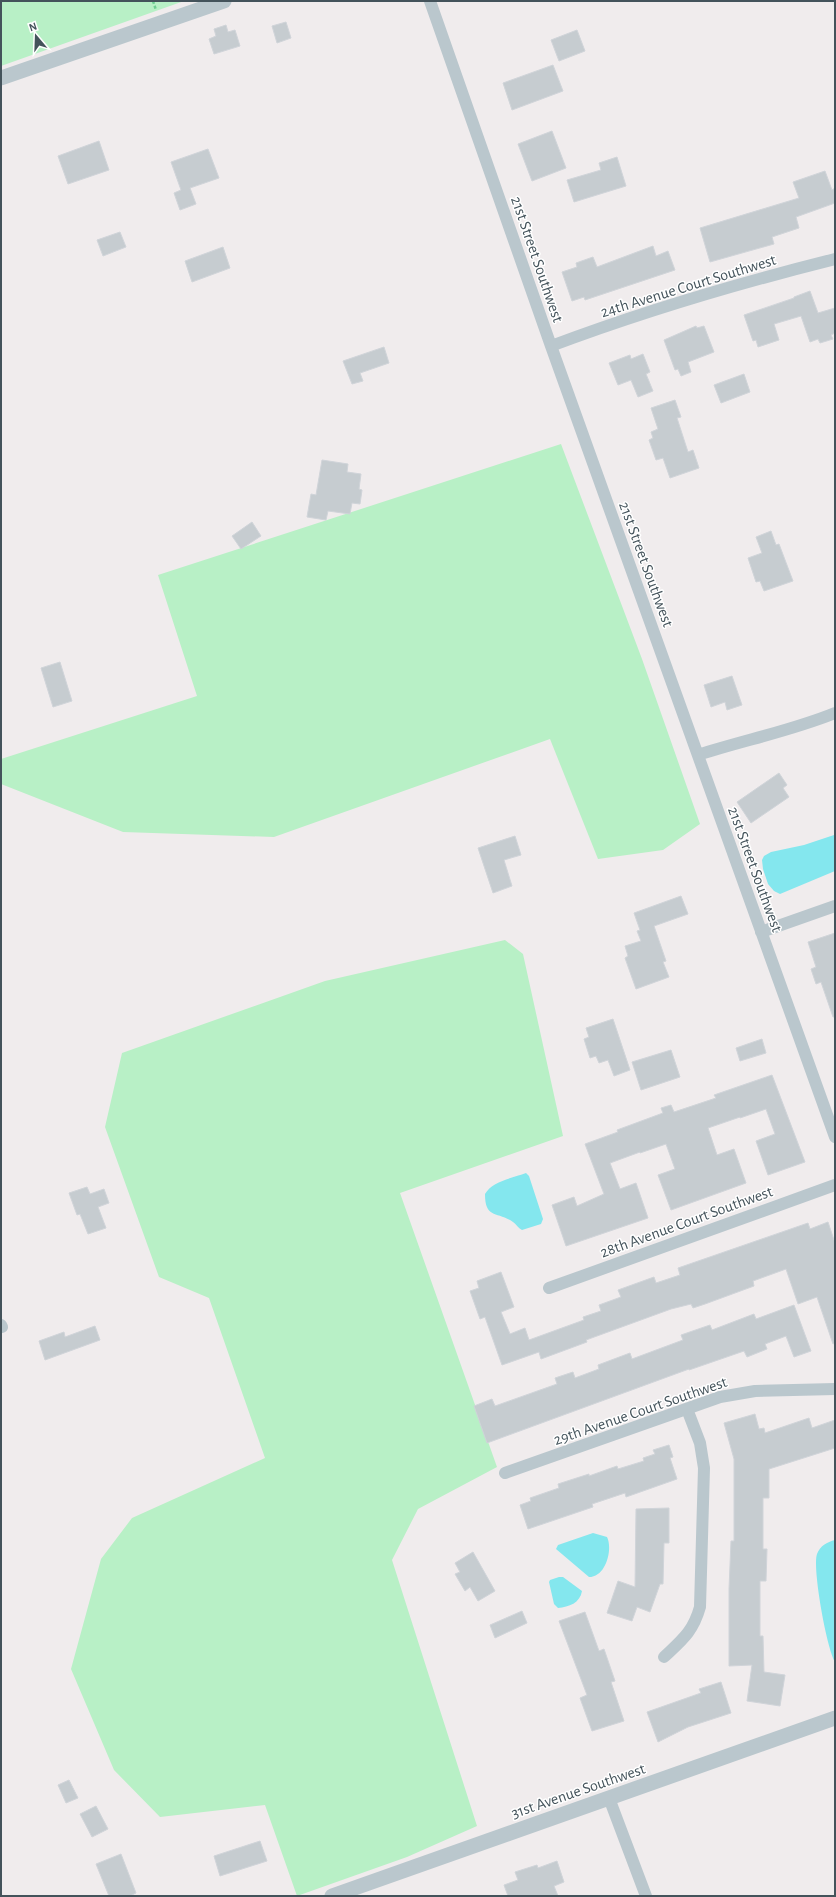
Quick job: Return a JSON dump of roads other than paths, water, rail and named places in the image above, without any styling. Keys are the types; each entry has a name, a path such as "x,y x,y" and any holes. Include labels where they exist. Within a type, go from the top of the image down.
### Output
{"street":[{"path":"1,78 224,1"},
{"name":"21st Street Southwest","path":"430,1 551,346 835,1137"},
{"name":"24th Avenue Court Southwest","path":"551,346 614,322 727,288 835,260"},
{"path":"698,755 739,741 798,727 835,713"},
{"path":"761,932 835,906"},
{"name":"28th Avenue Court Southwest","path":"549,1288 835,1185"},
{"name":"29th Avenue Court Southwest","path":"506,1473 720,1397 755,1391 835,1389"},
{"path":"664,1657 683,1640 694,1626 700,1607 704,1468 700,1443 687,1409"},
{"name":"31st Avenue Southwest","path":"332,1896 835,1718"},
{"path":"610,1798 646,1896"}],"water":[{"path":"834,835 835,871 780,894 774,891 768,884 763,869 762,860 764,856 771,852 804,845"},
{"path":"526,1173 529,1176 543,1219 541,1224 522,1230 513,1222 490,1211 487,1207 485,1194 498,1183"},
{"path":"593,1533 607,1537 609,1548 607,1562 604,1568 595,1576 589,1577 556,1549 558,1545"},
{"path":"835,1540 835,1662 824,1626 818,1591 816,1562 817,1554 820,1549 827,1543"},
{"path":"563,1577 582,1591 579,1599 573,1604 558,1608 554,1604 549,1582 550,1580"}]}
